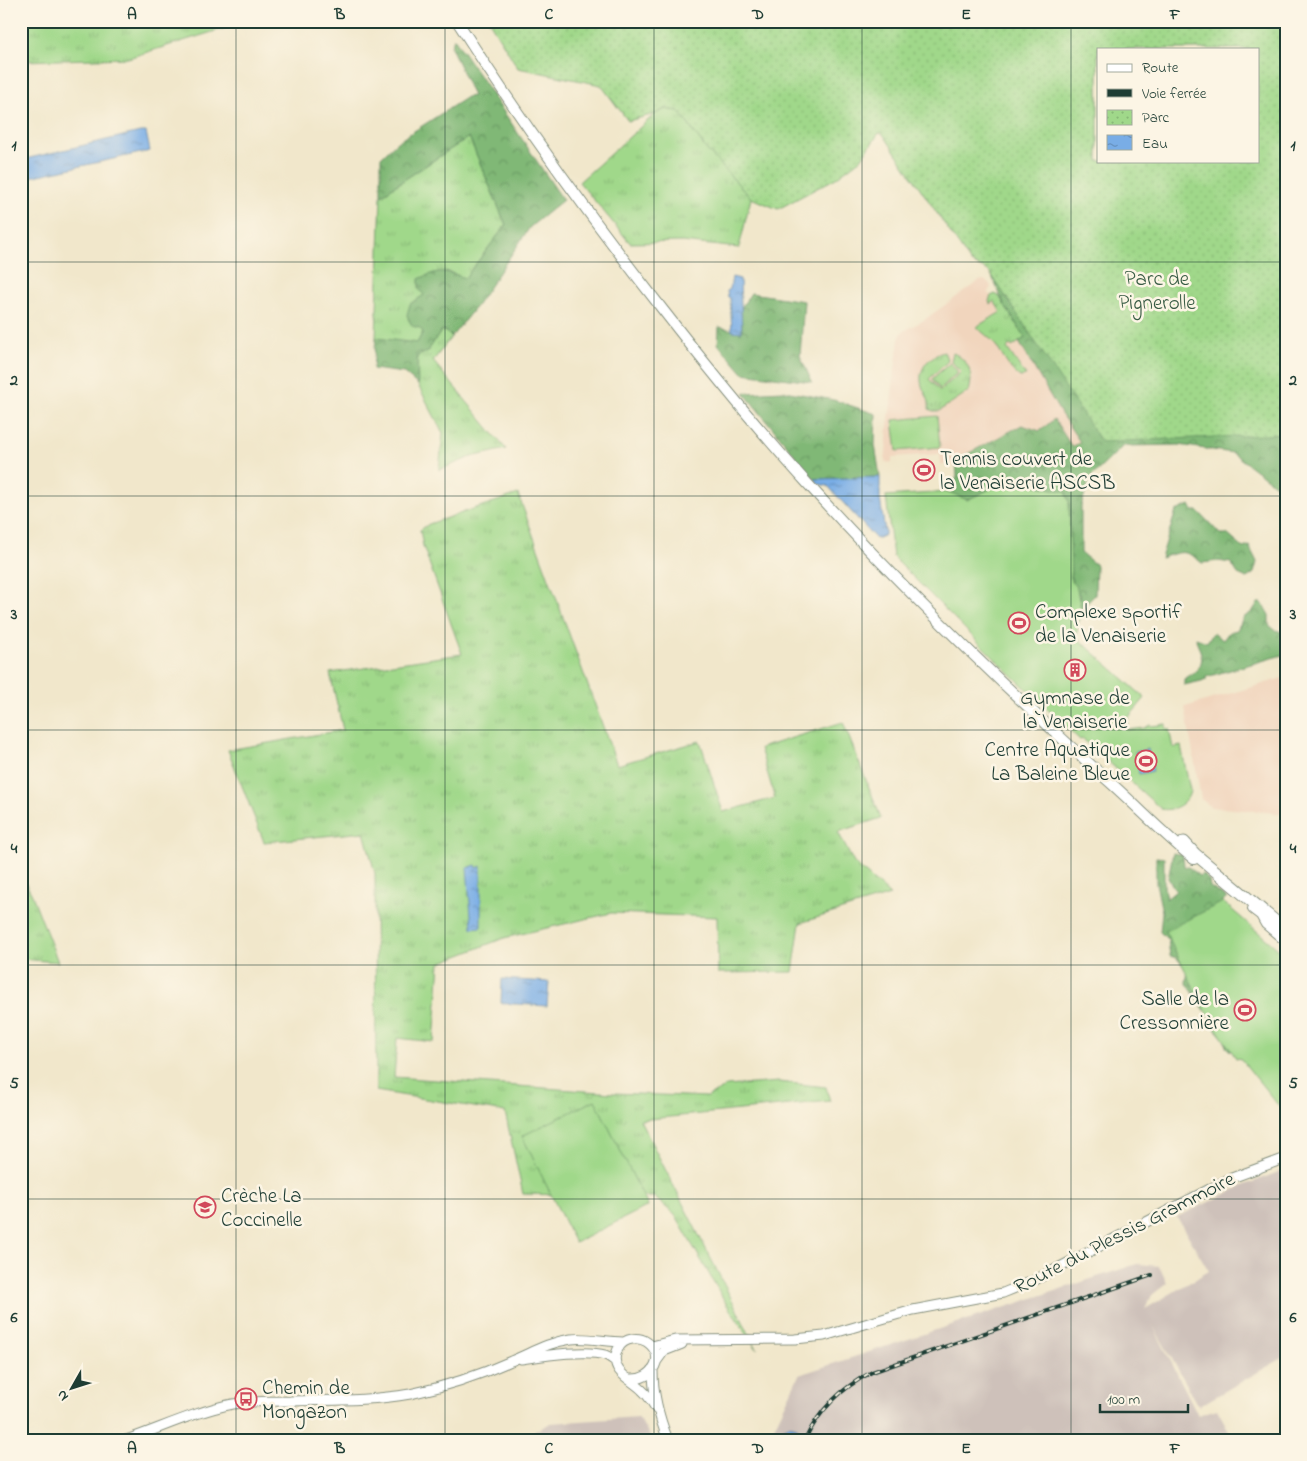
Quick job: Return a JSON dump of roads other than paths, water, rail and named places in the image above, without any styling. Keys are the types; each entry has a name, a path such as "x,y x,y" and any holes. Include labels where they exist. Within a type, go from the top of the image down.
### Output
{"highway":[{"path":"1184,842 1195,854 1286,930"},
{"path":"1261,915 1286,936"}],"main road":[{"path":"457,21 535,139 621,257 729,394 804,481 907,590 999,680 1138,810 1261,915 1266,924 1286,941"},
{"path":"1118,790 1286,923"}],"street":[{"name":"Route du Plessis Grammoire","path":"652,1346 675,1340 794,1339 824,1336 913,1310 1003,1293 1035,1280 1229,1179 1286,1158"},
{"path":"126,1440 204,1412 233,1404 353,1399 410,1394 447,1384 511,1361 541,1346 580,1338 624,1342 638,1339 652,1346 655,1351 656,1362 653,1371 653,1388 657,1410 668,1440"},
{"name":"Route du Plessis Grammoire","path":"656,1362 664,1351 696,1341"},
{"path":"624,1342 617,1351 615,1361 620,1373 645,1392 657,1410"},
{"path":"511,1361 544,1355 572,1353 605,1355 615,1361"},
{"path":"630,1379 643,1378 653,1371"}],"water":[{"path":"146,132 150,151 21,179 21,160"},
{"path":"732,277 740,279 742,332 732,331 730,298 727,291 730,289"},
{"path":"880,477 880,499 885,535 876,539 828,486 818,484 814,479"},
{"path":"1148,749 1153,771 1139,774 1135,752"},
{"path":"476,865 477,868 481,866 481,927 472,928 467,868"},
{"path":"502,979 549,982 547,1006 501,1003"},
{"path":"789,1425 797,1427 801,1431 800,1440 776,1440 781,1429"}],"railway":[{"path":"805,1440 817,1419 833,1400 851,1385 872,1372 1152,1275"}],"place":[{"name":"Tennis couvert de la Venaiserie ASCSB","path":"924,470"},
{"name":"Complexe sportif de la Venaiserie","path":"1019,623"},
{"name":"Gymnase de la Venaiserie","path":"1075,670"},
{"name":"Centre Aquatique La Baleine Bleue","path":"1146,761"},
{"name":"Salle de la Cressonnière","path":"1245,1010"},
{"name":"Crèche La Coccinelle","path":"205,1207"},
{"name":"Chemin de Mongazon","path":"246,1399"}],"park label":[{"name":"Parc de Pignerolle","path":"1157,290"}]}
